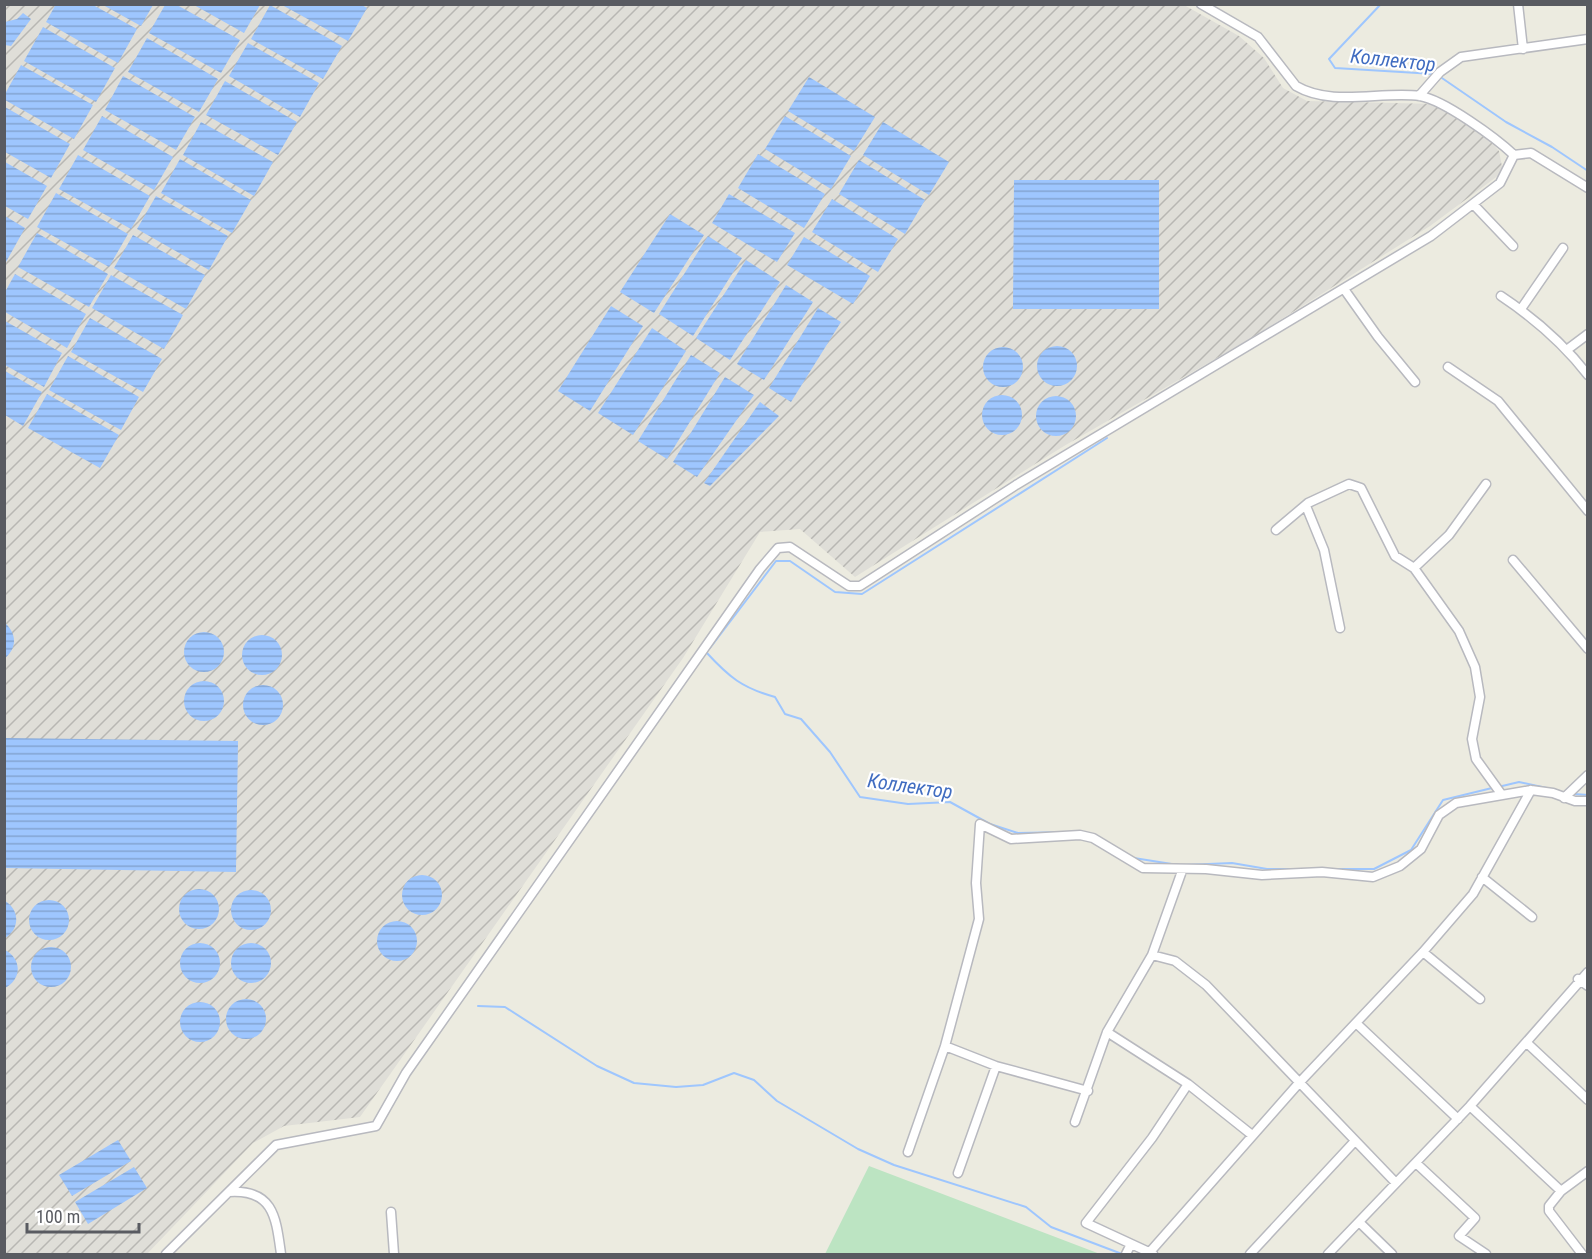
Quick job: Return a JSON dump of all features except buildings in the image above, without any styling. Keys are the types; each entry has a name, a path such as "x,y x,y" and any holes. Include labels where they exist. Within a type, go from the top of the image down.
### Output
{"street":[{"path":"1201,4 1258,37 1296,86 1304,91 1330,96 1419,96 1432,100 1496,139 1514,155 1531,153 1587,188"},
{"path":"1518,4 1523,50"},
{"path":"1419,96 1438,74 1461,57 1523,50 1587,39"},
{"path":"166,1254 265,1154 281,1143 376,1126 406,1073 760,569 778,548 783,546 796,550 849,586 860,586 1016,484 1431,236 1500,183 1514,155"},
{"path":"1473,204 1513,246"},
{"path":"1521,309 1563,248"},
{"path":"1344,289 1378,337 1415,382"},
{"path":"1501,296 1521,309 1568,350 1587,375"},
{"path":"1568,350 1587,334"},
{"path":"1448,367 1498,400 1587,511"},
{"path":"1276,530 1306,506 1349,484 1361,488 1395,556 1414,568 1459,631 1475,667 1480,697 1472,739 1476,759 1502,795"},
{"path":"1414,568 1449,535 1486,484"},
{"path":"1306,506 1324,550 1340,628"},
{"path":"1513,560 1587,649"},
{"path":"1564,798 1587,775"},
{"path":"1188,1084 1152,1138 1086,1223 1128,1251 1151,1254 1299,1083 1423,952 1473,894 1531,790"},
{"path":"908,1152 945,1046 979,919 976,883 980,824 1011,839 1080,835 1093,838 1143,868 1182,871 1206,869 1262,875 1322,872 1373,877 1400,866 1422,849 1440,815 1456,803 1531,790 1587,801"},
{"path":"1075,1122 1088,1091 1107,1032 1152,955 1182,871"},
{"path":"1482,877 1532,917"},
{"path":"1423,952 1480,999"},
{"path":"1152,955 1175,962 1206,985 1354,1142 1396,1183"},
{"path":"1328,1254 1470,1106 1527,1043 1578,979 1587,972"},
{"path":"1578,979 1587,986"},
{"path":"1356,1023 1458,1119"},
{"path":"1107,1032 1188,1084 1252,1136"},
{"path":"1527,1043 1587,1100"},
{"path":"945,1046 996,1066 1088,1091"},
{"path":"958,1173 996,1066"},
{"path":"1470,1106 1561,1191"},
{"path":"1250,1254 1354,1142"},
{"path":"1416,1163 1475,1218 1459,1236 1486,1254"},
{"path":"1582,1254 1549,1210 1551,1200 1587,1171"},
{"path":"229,1192 257,1194 267,1203 277,1222 281,1254"},
{"path":"391,1212 394,1254"},
{"path":"1359,1222 1392,1254"}],"shaded area":[{"path":"5,5 1184,5 1239,36 1264,58 1283,88 1307,101 1436,104 1488,139 1499,151 1503,172 1430,226 1248,340 1064,446 855,577 800,529 760,532 683,658 360,1117 284,1126 253,1143 147,1254 5,1254"}],"green space":[{"path":"869,1166 1100,1254 825,1254"}],"water":[{"path":"56,4 93,5 137,29 118,63 46,22"},
{"path":"360,4 367,8 348,41 282,5"},
{"path":"103,5 153,5 141,26"},
{"path":"165,5 177,5 240,40 221,73 149,33"},
{"path":"194,5 260,5 244,33"},
{"path":"270,5 342,46 323,79 251,39"},
{"path":"23,13 31,19 11,46 5,45 5,22 17,19"},
{"path":"43,27 115,68 96,102 24,61"},
{"path":"147,38 218,79 199,112 128,72"},
{"path":"248,43 319,83 300,117 229,76"},
{"path":"21,65 93,105 74,139 5,100 5,94"},
{"path":"123,76 195,117 176,150 105,110"},
{"path":"809,77 875,117 854,151 788,111"},
{"path":"225,81 297,122 278,155 206,115"},
{"path":"5,107 70,144 51,178 5,152"},
{"path":"102,116 173,157 154,190 83,150"},
{"path":"785,116 851,156 831,189 765,149"},
{"path":"201,122 273,162 254,196 183,155"},
{"path":"883,122 949,162 929,195 863,155"},
{"path":"758,154 825,194 804,228 738,188"},
{"path":"78,155 150,196 131,229 59,189"},
{"path":"180,159 251,200 232,233 161,193"},
{"path":"859,160 925,200 905,234 839,194"},
{"path":"5,162 47,186 28,219 5,206"},
{"path":"1014,180 1159,180 1159,309 1013,309"},
{"path":"56,193 128,234 109,267 37,227"},
{"path":"729,194 795,233 777,262 712,223"},
{"path":"156,196 228,236 209,270 137,229"},
{"path":"832,199 898,239 878,272 812,232"},
{"path":"670,214 704,235 654,313 620,292"},
{"path":"5,216 25,228 6,262 4,261"},
{"path":"37,233 108,274 89,307 18,267"},
{"path":"133,235 205,275 186,309 114,268"},
{"path":"708,236 742,258 693,336 659,314"},
{"path":"804,237 870,276 853,304 787,265"},
{"path":"746,260 780,282 730,360 696,338"},
{"path":"15,274 86,314 67,348 5,312 5,292"},
{"path":"111,275 183,315 164,349 92,308"},
{"path":"786,285 813,302 764,380 737,364"},
{"path":"611,306 643,326 590,411 558,391"},
{"path":"818,308 841,322 791,402 769,388"},
{"path":"90,318 162,359 143,392 71,352"},
{"path":"5,321 62,353 44,387 5,365"},
{"path":"652,328 686,351 633,435 598,413"},
{"path":"1057,346 1071,352 1077,366 1071,380 1057,386 1043,380 1037,366 1043,352"},
{"path":"1003,347 1017,353 1023,367 1017,381 1003,387 989,381 983,367 989,353"},
{"path":"691,355 720,373 667,459 638,441"},
{"path":"68,356 139,397 121,430 49,390"},
{"path":"5,371 42,392 23,426 5,415"},
{"path":"725,377 754,395 697,477 673,462"},
{"path":"47,394 119,435 100,468 28,428"},
{"path":"1002,395 1016,401 1022,415 1016,429 1002,435 988,429 982,415 988,401"},
{"path":"1056,396 1070,402 1076,416 1070,430 1056,436 1042,430 1036,416 1042,402"},
{"path":"760,402 779,416 710,486 704,483"},
{"path":"5,623 12,632 14,641 12,650 5,658"},
{"path":"204,632 218,638 224,652 218,666 204,672 190,666 184,652 190,638"},
{"path":"262,635 276,641 282,655 276,669 262,675 248,669 242,655 248,641"},
{"path":"204,681 218,687 224,701 218,715 204,721 190,715 184,701 190,687"},
{"path":"263,685 277,691 283,705 277,719 263,725 249,719 243,705 249,691"},
{"path":"5,738 238,741 236,872 5,868"},
{"path":"422,875 436,881 442,895 436,909 422,915 408,909 402,895 408,881"},
{"path":"199,889 213,895 219,909 213,923 199,929 185,923 179,909 185,895"},
{"path":"251,890 265,896 271,910 265,924 251,930 237,924 231,910 237,896"},
{"path":"49,900 63,906 69,920 63,934 49,940 35,934 29,920 35,906"},
{"path":"5,901 16,914 16,925 5,938"},
{"path":"397,921 411,927 417,941 411,955 397,961 383,955 377,941 383,927"},
{"path":"200,943 214,949 220,963 214,977 200,983 186,977 180,963 186,949"},
{"path":"251,943 265,949 271,963 265,977 251,983 237,977 231,963 237,949"},
{"path":"51,947 65,953 71,967 65,981 51,987 37,981 31,967 37,953"},
{"path":"5,950 15,958 18,969 15,980 5,988"},
{"path":"246,999 260,1005 266,1019 260,1033 246,1039 232,1033 226,1019 232,1005"},
{"path":"200,1002 214,1008 220,1022 214,1036 200,1042 186,1036 180,1022 186,1008"},
{"path":"118,1140 131,1161 72,1196 59,1175"},
{"path":"134,1167 147,1188 88,1224 75,1202"}],"waterway":[{"name":"Коллектор","path":"1381,4 1329,59 1335,68 1434,74"},
{"name":"Коллектор","path":"1439,76 1506,122 1552,147 1588,171"},
{"name":"Коллектор","path":"710,648 776,561 790,561 835,592 862,594 1107,438"},
{"name":"Коллектор","path":"706,652 737,680 754,690 775,697 785,714 801,719 830,752 860,797 908,804 950,802 990,824 1018,833 1072,832"},
{"name":"Коллектор","path":"1498,787 1519,782 1551,789"},
{"name":"Коллектор","path":"1184,865 1232,863 1267,869 1374,869 1411,850 1443,800 1492,788"},
{"name":"Коллектор","path":"1574,794 1588,795"},
{"name":"Коллектор","path":"1134,858 1178,865"},
{"path":"478,1006 505,1007 597,1066 634,1083 676,1087 703,1085 734,1073 754,1080 777,1101 858,1149 894,1165 1026,1207 1051,1227 1122,1254"}]}
